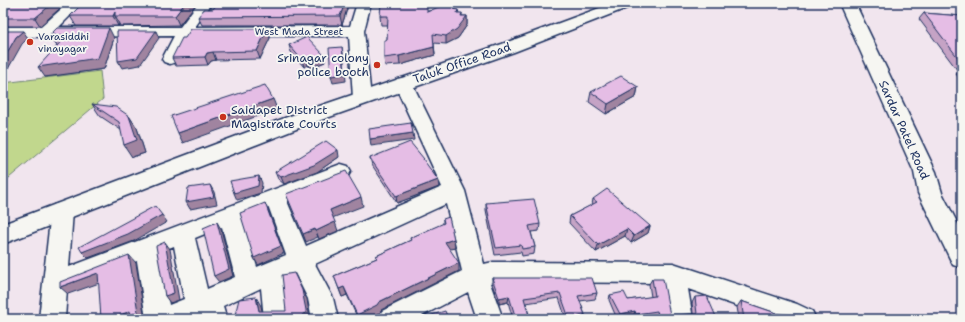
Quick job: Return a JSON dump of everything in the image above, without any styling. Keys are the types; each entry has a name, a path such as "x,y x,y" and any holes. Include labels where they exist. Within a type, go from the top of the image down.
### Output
{"main road":[{"name":"Taluk Office Road","path":"62,211 297,121 508,48 627,3"},
{"path":"831,3 912,170 930,193"},
{"name":"Sardar Patel Road","path":"848,3 925,172 930,193 962,257"},
{"path":"3,234 62,211"}],"street":[{"path":"45,32 76,3"},
{"path":"170,59 184,32 205,3"},
{"path":"362,98 356,31 364,3"},
{"name":"West Mada Street","path":"3,32 356,31"},
{"path":"403,84 454,191 476,276 490,319"},
{"path":"55,283 341,171"},
{"path":"166,319 207,308 260,278 300,259 454,191"},
{"path":"275,197 300,259 320,298 325,319"},
{"path":"52,319 62,211"},
{"path":"230,214 260,278 276,319"},
{"path":"183,233 207,308"},
{"path":"146,247 159,319"},
{"path":"400,317 476,276 493,272 673,273 788,312 803,319"},
{"path":"673,273 680,319"}],"green space":[{"path":"100,71 103,99 3,183 3,83"}],"building":[{"path":"3,3 53,3 35,18 3,18"},
{"path":"83,3 185,3 175,16 115,16 115,12 113,16 70,16"},
{"path":"218,3 345,3 340,16 198,17 204,9 213,9"},
{"path":"381,3 427,3 427,12 443,5 455,6 454,9 458,10 457,13 462,13 461,16 467,16 457,29 446,36 433,34 434,47 399,56 384,58 384,40 387,40 388,16 380,16"},
{"path":"924,13 962,16 962,63"},
{"path":"57,28 109,28 98,58 38,67 67,35 50,35"},
{"path":"191,29 267,29 257,51 213,52 207,53 205,57 172,58 182,38 185,38"},
{"path":"3,31 23,31 16,37 3,60"},
{"path":"117,31 156,31 137,58 118,61"},
{"path":"307,37 324,55 309,61 306,58 302,60 289,45"},
{"path":"342,47 345,74 331,76 329,48"},
{"path":"621,76 638,87 608,104 591,92"},
{"path":"265,85 273,99 178,133 171,116"},
{"path":"92,104 116,107 129,116 137,140 124,145 119,122"},
{"path":"411,123 413,133 370,139 369,129"},
{"path":"326,141 338,150 314,165 281,177 275,172"},
{"path":"410,142 438,180 396,196 370,158"},
{"path":"346,171 361,197 330,210 335,222 316,231 315,229 303,234 286,194"},
{"path":"259,176 258,186 234,193 230,181"},
{"path":"210,185 214,197 186,202 188,188"},
{"path":"607,189 650,226 634,236 627,229 598,245 570,216 597,202 593,199"},
{"path":"534,199 540,224 529,226 535,247 522,249 521,245 496,248 486,203"},
{"path":"265,203 281,246 254,258 240,213"},
{"path":"155,206 162,215 128,234 82,252 79,247"},
{"path":"449,217 454,239 445,242 459,263 379,302 377,305 357,315 344,287 339,289 334,276 377,258 376,256 411,240 410,238 444,223 443,219"},
{"path":"217,222 229,269 214,276 203,228"},
{"path":"165,242 174,293 165,296 156,246"},
{"path":"129,255 138,312 131,315 130,311 111,319 101,319 98,273 60,287 60,282"},
{"path":"294,273 302,290 306,310 306,313 303,314 303,319 234,319 239,299 256,297 259,311 286,311 282,275"},
{"path":"492,278 592,278 597,293 578,296 585,315 569,318 560,293 524,298 530,319 516,319 509,296 499,298"},
{"path":"652,279 663,279 670,315 697,314 695,297 707,296 717,319 659,319 657,311 636,314 635,311 620,314 610,295 624,292 628,300 655,296"},
{"path":"741,301 779,314 800,315 818,319 744,319"},
{"path":"445,311 447,316 450,315 451,319 422,319 422,318"}],"place":[{"name":"Varasiddhi vinayagar","path":"30,42"},
{"name":"Srinagar colony police booth","path":"377,65"},
{"name":"Saidapet District Magistrate Courts","path":"223,117"}]}
